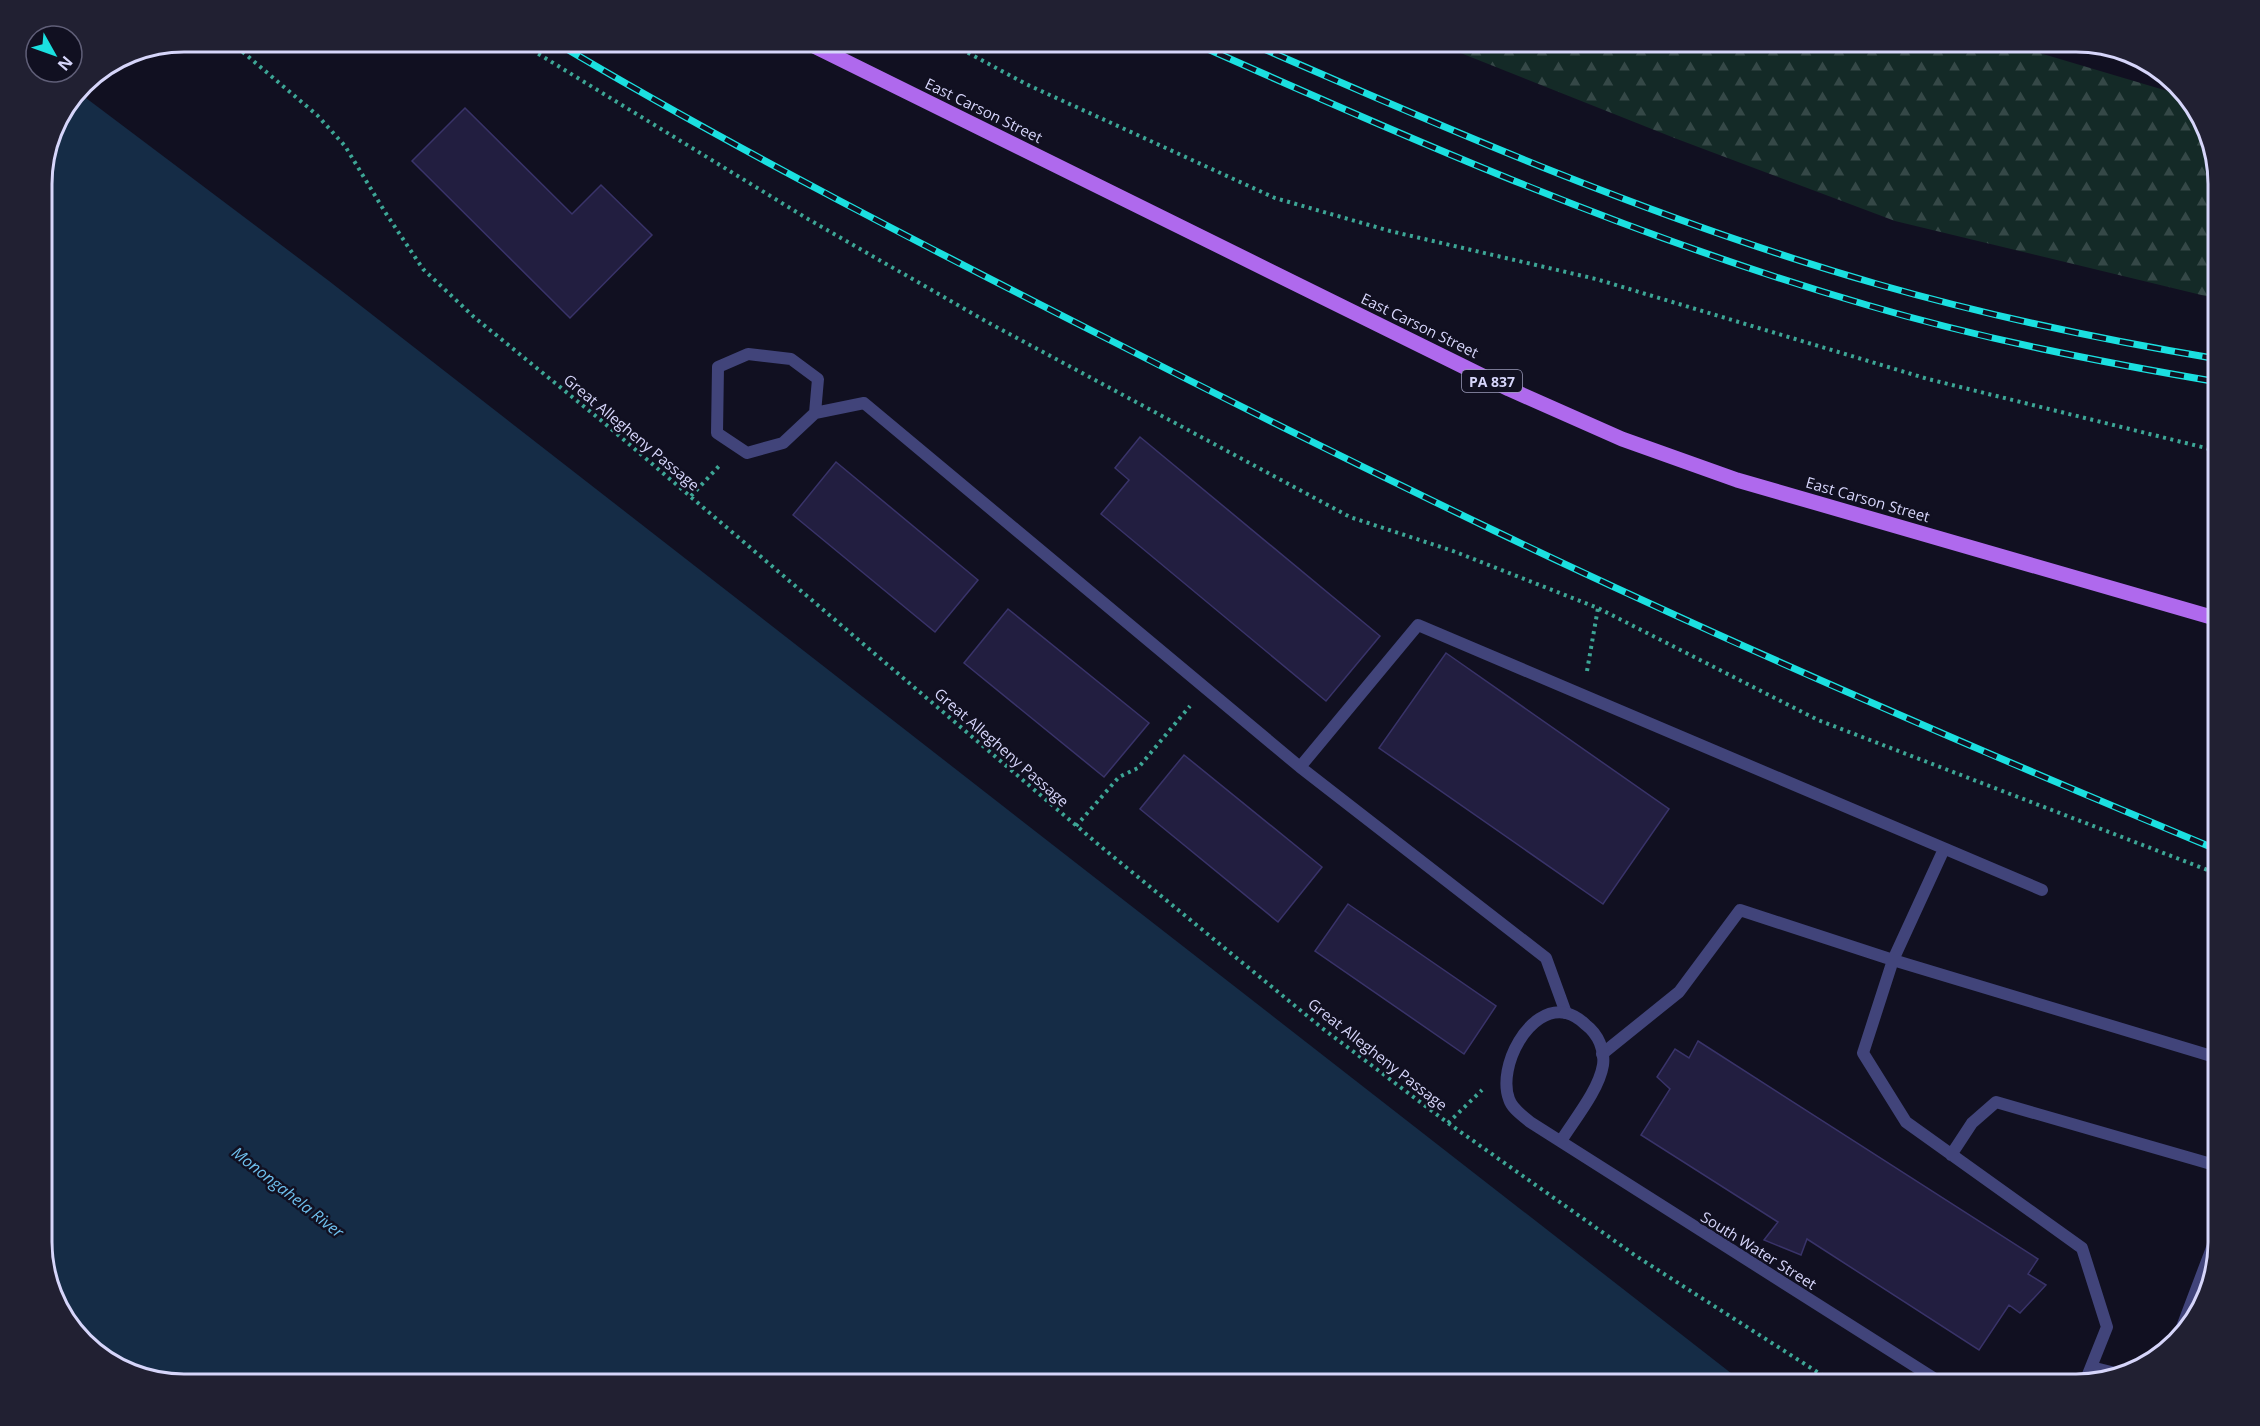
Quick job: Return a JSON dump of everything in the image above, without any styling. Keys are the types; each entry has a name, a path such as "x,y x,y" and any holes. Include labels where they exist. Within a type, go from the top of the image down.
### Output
{"main road":[{"name":"East Carson Street","path":"826,52 1509,389 1622,439 1737,480 2208,616"}],"street":[{"path":"815,413 818,379 791,359 748,354 718,367 717,433 747,453 783,443 815,413 864,403 1300,767 1546,957 1566,1013 1592,1029 1602,1046 1603,1065 1597,1083 1561,1141"},
{"path":"1300,767 1418,625 2042,890"},
{"path":"1944,849 1893,960 1863,1053 1906,1122 2082,1248 2108,1327 2089,1372"},
{"path":"1602,1054 1679,992 1740,910 1893,960 2208,1055"},
{"name":"South Water Street","path":"1566,1013 1550,1014 1533,1024 1512,1051 1507,1065 1505,1085 1509,1101 1518,1112 1530,1122 1925,1373"},
{"path":"1951,1155 1972,1123 1996,1102 2208,1163"},
{"path":"2189,1308 2205,1266"},
{"path":"2091,1367 2102,1370"}],"path":[{"name":"Great Allegheny Passage","path":"243,52 317,115 345,146 423,269 474,317 603,422 1076,826 1322,1028 1448,1123 1636,1256 1819,1373"},
{"path":"535,52 808,219 979,318 1350,517 1453,551 1598,608 1818,720 2208,870"},
{"path":"967,52 1026,84 1275,198 1390,231 1596,279 1928,379 2208,449"},
{"path":"690,497 737,447"},
{"path":"1583,696 1598,608"},
{"path":"1076,826 1119,777 1138,768 1206,687"},
{"path":"1448,1123 1507,1065"}],"green space":[{"path":"1458,52 2037,52 2168,91 2190,119 2203,150 2208,185 2208,297 1895,221 1677,139"}],"water":[{"name":"Monongahela River","path":"85,98 329,281 1731,1373 185,1373 150,1369 126,1360 98,1341 85,1328 66,1300 55,1267 53,1250 53,176 57,150 75,111"}],"building":[{"path":"465,108 572,214 601,185 652,235 570,318 412,161"},
{"path":"1140,437 1380,636 1326,701 1101,514 1129,480 1115,468"},
{"path":"836,462 978,580 935,632 793,515"},
{"path":"1008,609 1149,723 1104,777 964,663"},
{"path":"1446,653 1669,809 1603,904 1379,748"},
{"path":"1184,755 1322,867 1278,922 1140,809"},
{"path":"1348,904 1496,1006 1464,1054 1315,951"},
{"path":"1698,1041 2038,1259 2028,1274 2046,1285 2020,1313 2009,1305 1979,1350 1807,1239 1801,1255 1764,1240 1778,1222 1641,1135 1670,1089 1657,1077 1675,1049 1689,1058"}],"railway":[{"path":"572,52 690,120 896,230 1201,386 1446,507 1764,655 1945,735 2208,846"},
{"path":"1215,52 1441,151 1525,185 1609,218 1780,278 1867,305 1997,339 2208,380"},
{"path":"1271,52 1558,174 1716,233 1919,296 2004,317 2208,357"}]}
